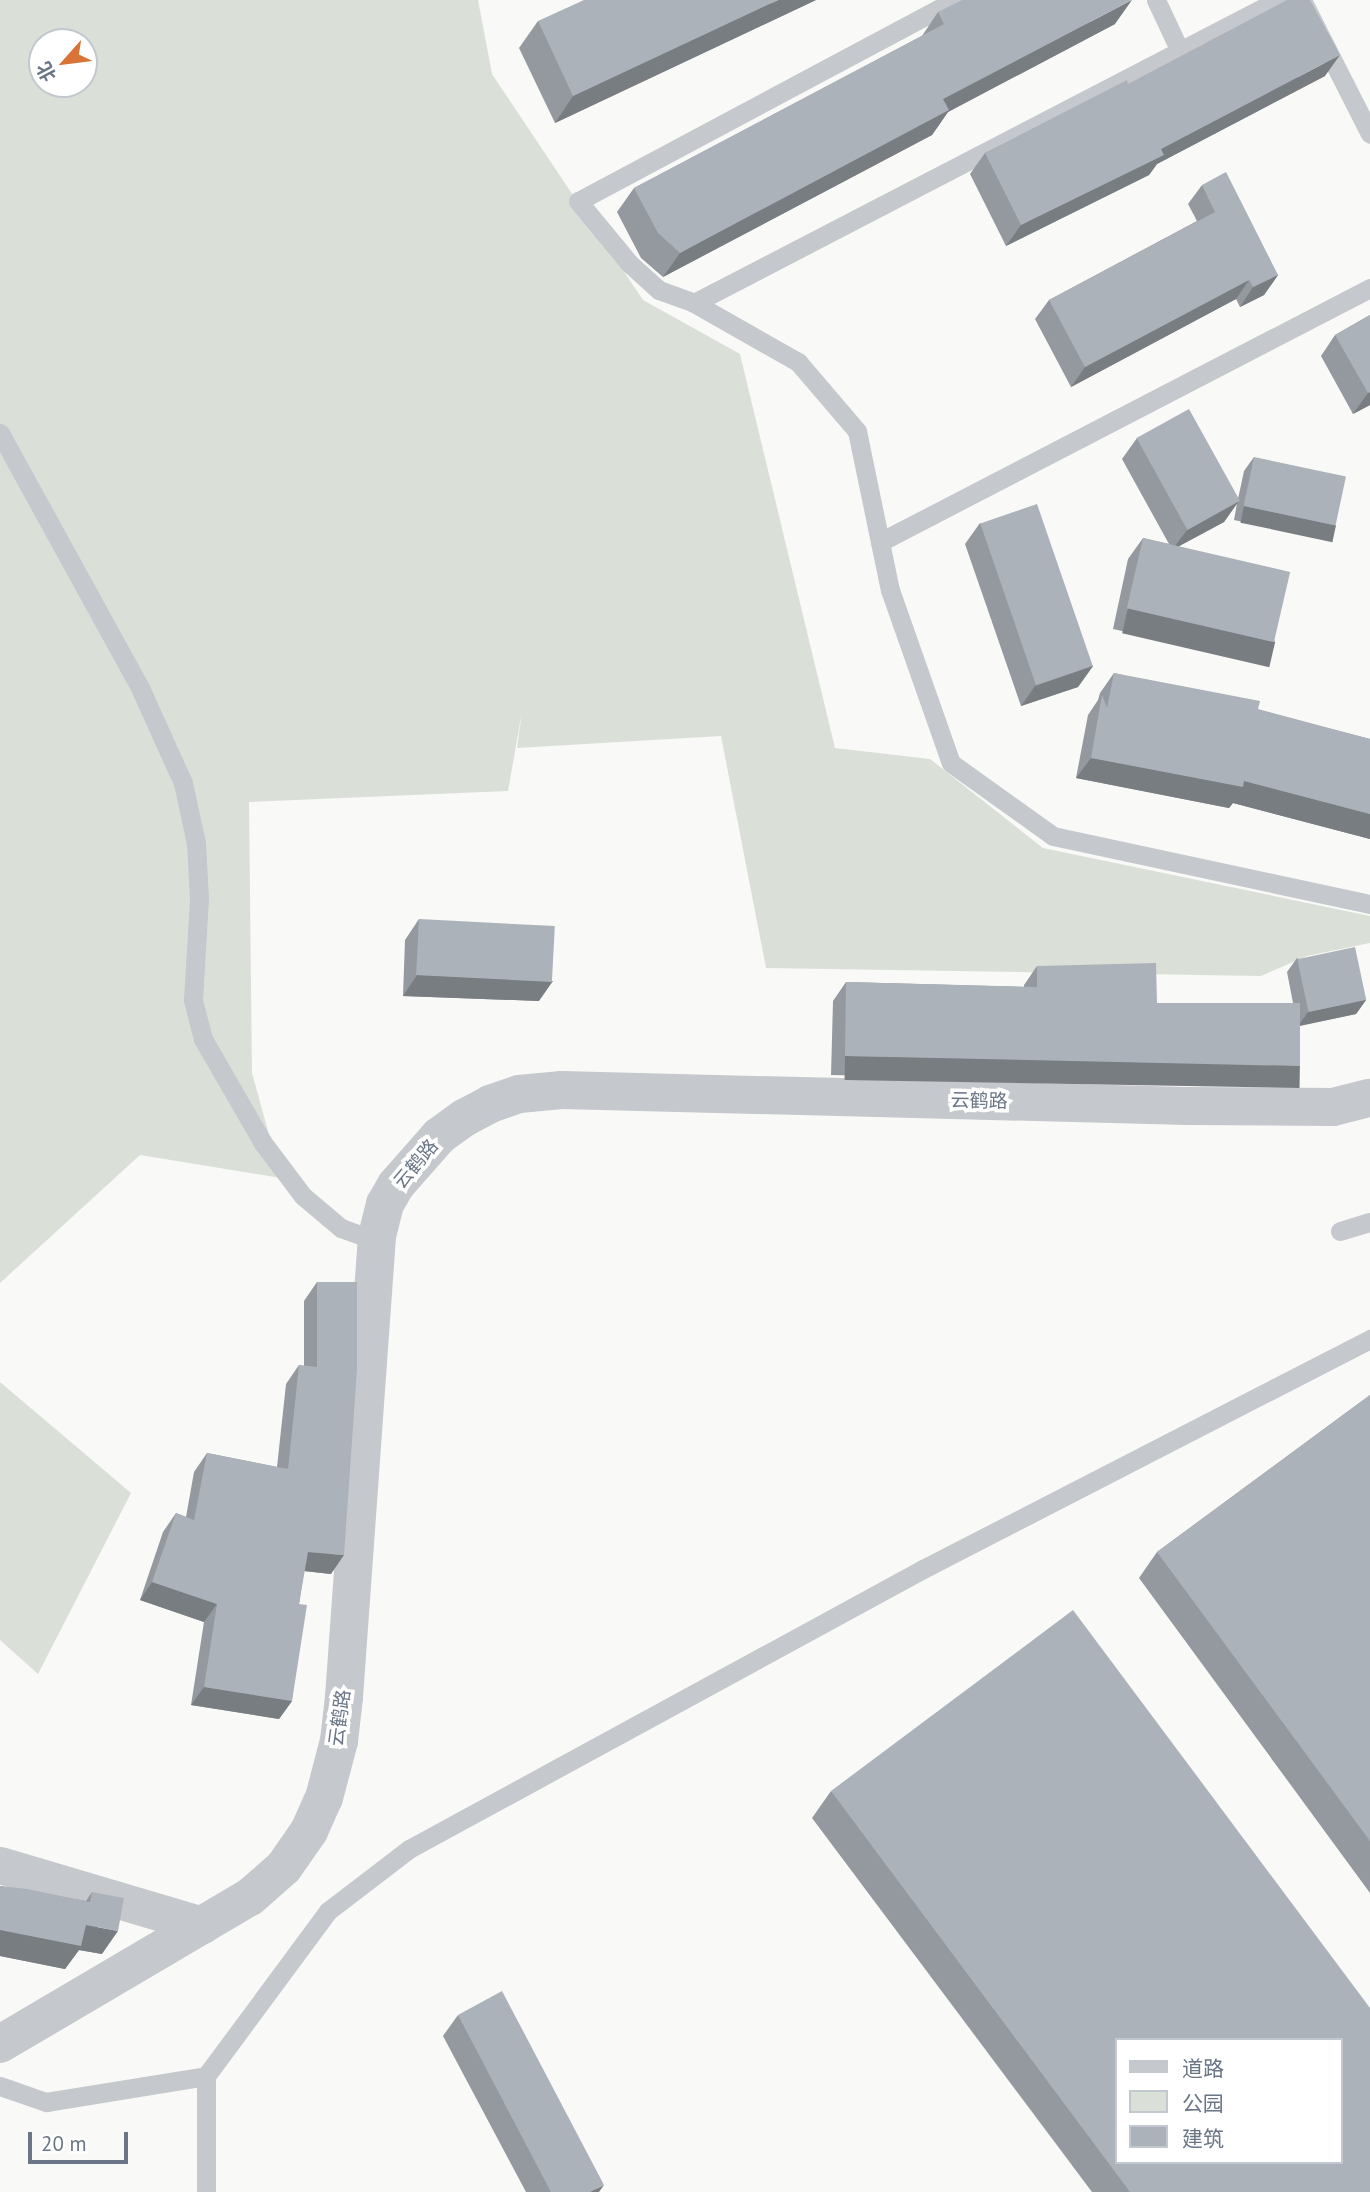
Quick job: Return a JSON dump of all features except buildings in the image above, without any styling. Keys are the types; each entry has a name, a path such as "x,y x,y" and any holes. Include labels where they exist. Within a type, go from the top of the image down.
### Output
{"street":[{"name":"云鹤路","path":"0,2044 250,1898 284,1867 309,1830 324,1798 339,1741 352,1617 376,1241 385,1204 396,1185 439,1136 490,1104 519,1094 562,1090 1333,1107 1370,1098"},
{"path":"0,1865 202,1925"}],"lane":[{"path":"955,0 578,201 630,264 659,290 694,303 798,362 857,431 890,590 951,763 1053,836 1370,904"},
{"path":"1156,0 1180,51"},
{"path":"694,303 1279,0"},
{"path":"1302,0 1370,134"},
{"path":"880,542 1370,288"},
{"path":"0,433 141,690 183,783 196,843 199,899 193,1000 204,1039 262,1143 303,1196 341,1228 376,1241"},
{"path":"1340,1231 1370,1222"},
{"path":"206,2192 206,2076 328,1911 409,1849 923,1569 1370,1339"},
{"path":"0,2087 46,2102 206,2076"}],"green space":[{"path":"0,0 478,0 492,74 643,300 740,354 835,748 930,759 1043,848 1370,916 1370,943 1307,956 1261,976 766,968 721,736 517,748 522,712 508,791 249,802 252,1073 281,1178 140,1155 0,1283"},
{"path":"0,1382 131,1493 38,1674 0,1640"}]}
